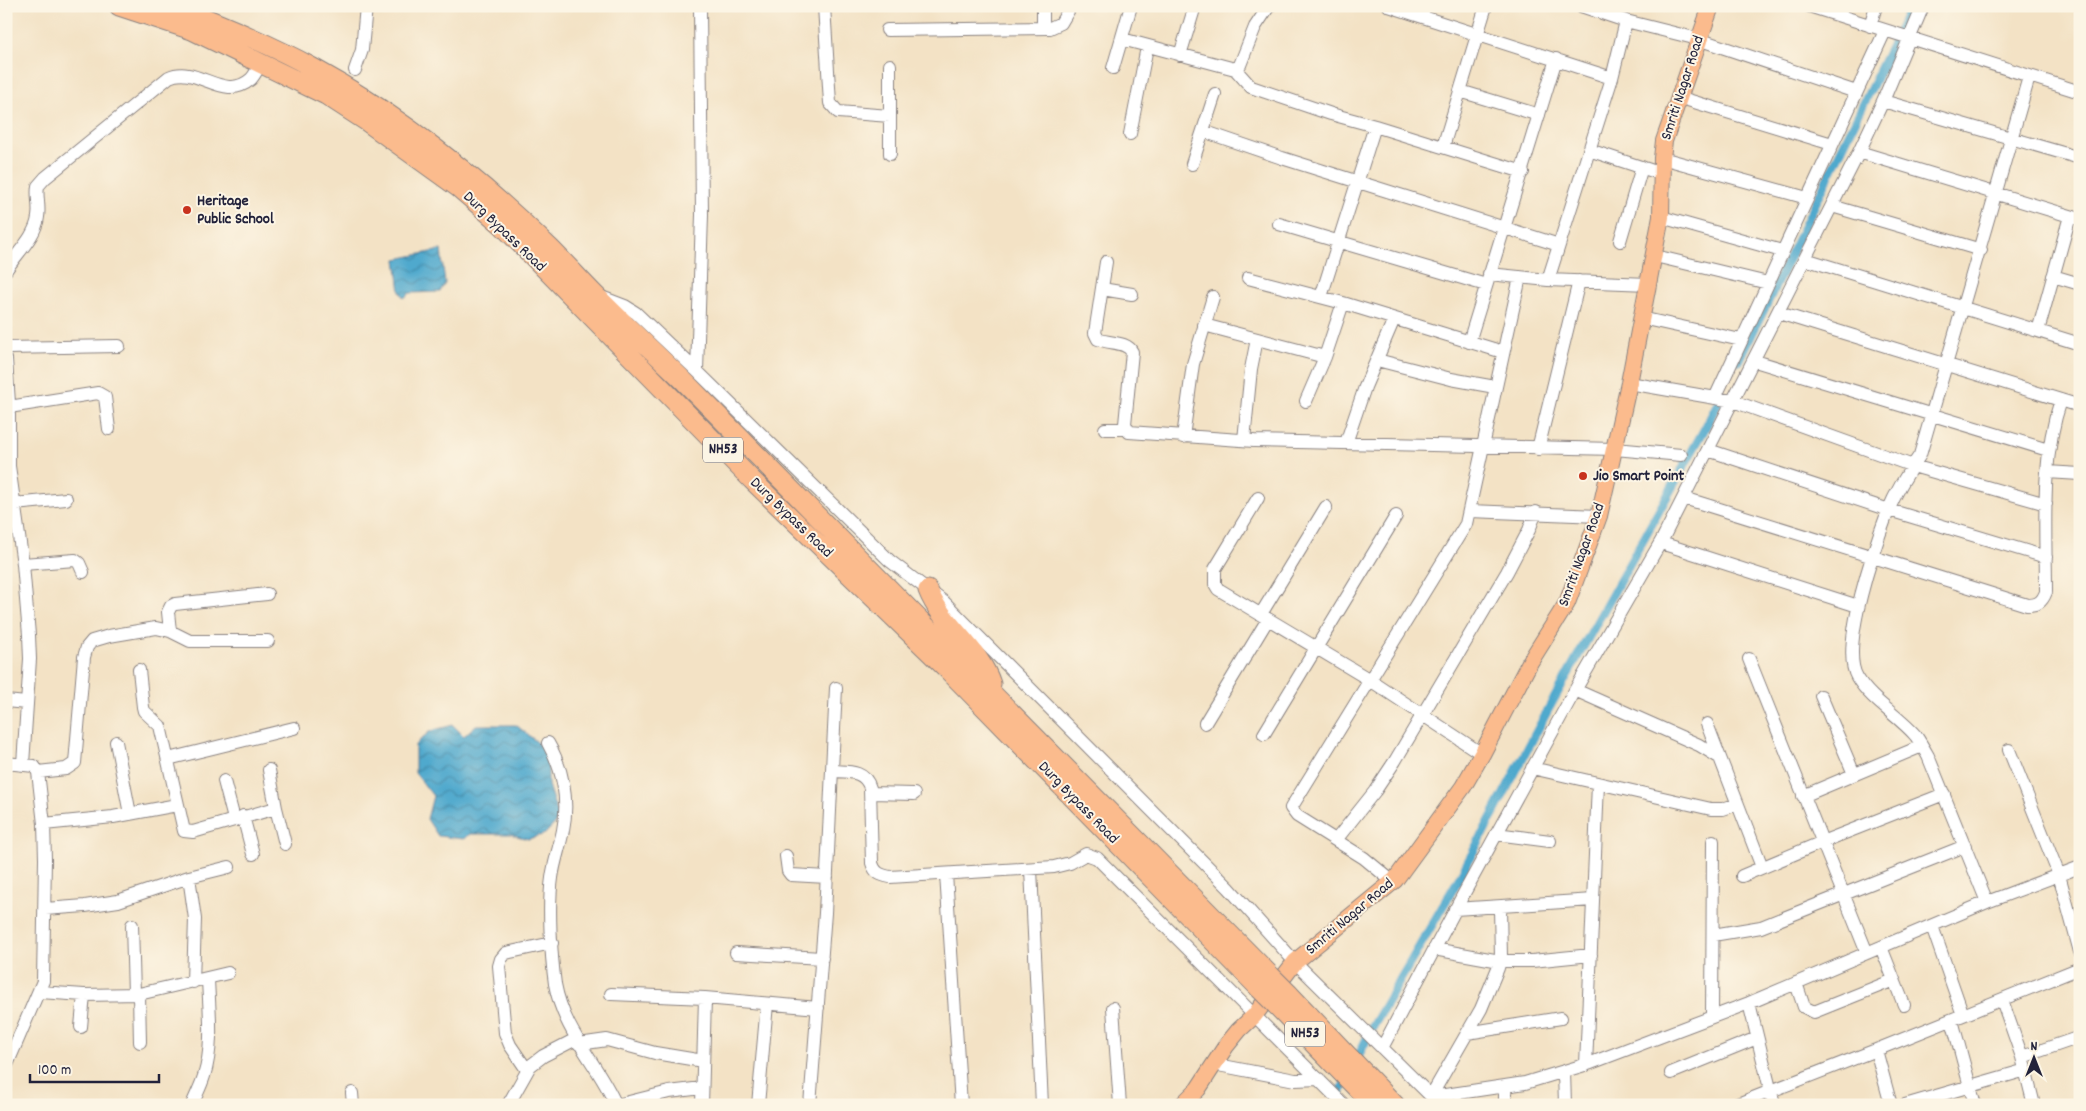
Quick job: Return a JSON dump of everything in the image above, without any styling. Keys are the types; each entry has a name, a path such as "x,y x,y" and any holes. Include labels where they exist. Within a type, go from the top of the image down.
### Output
{"highway":[{"name":"Durg Bypass Road","path":"119,6 192,30 326,94 366,120 459,188 501,224 752,480 1266,983"},
{"name":"Durg Bypass Road","path":"176,6 233,30 313,68 376,107 419,138 508,210 551,249 594,295 685,382 994,694 1282,1000 1338,1056 1368,1091 1395,1105"},
{"path":"928,590 942,617 978,658 994,694"}],"main road":[{"name":"Smriti Nagar Road","path":"1188,1102 1213,1064 1239,1030 1254,1016 1295,962 1393,882 1463,786 1482,754 1530,662 1567,603 1599,516 1629,383 1661,217 1664,142 1698,39 1711,6"}],"street":[{"path":"355,70 362,50 366,6"},
{"path":"697,371 702,215 700,6"},
{"path":"824,6 830,103 838,112 890,116"},
{"path":"1043,6 1044,28"},
{"path":"887,30 1050,28 1062,23 1071,6"},
{"path":"1113,68 1131,6"},
{"path":"1180,55 1196,6"},
{"path":"1235,69 1240,65 1255,27 1269,6"},
{"path":"1389,6 1612,78"},
{"path":"1443,147 1486,6"},
{"path":"1581,6 1626,21 1698,39 1856,92"},
{"path":"1809,6 2080,92"},
{"path":"1870,26 1876,6"},
{"path":"1382,1048 1455,909 1575,690 1661,543 1755,361 1859,152 1884,100 1923,6"},
{"path":"1548,280 1612,78 1626,21"},
{"path":"1715,398 1884,31"},
{"path":"1122,39 1235,69 1251,87 1331,114 1522,172"},
{"path":"1130,134 1147,47"},
{"path":"1469,342 1556,60"},
{"path":"6,270 35,228 38,217 36,193 38,186 45,178 95,137 169,77 176,74 191,74 223,87 236,87 251,79 261,63"},
{"path":"890,65 890,154"},
{"path":"1987,902 1944,794 1922,746 1910,730 1868,692 1856,675 1852,658 1858,606 1889,510 1920,455 1981,250 2029,77"},
{"path":"1460,91 1539,115"},
{"path":"1192,164 1215,94"},
{"path":"1678,97 1832,144"},
{"path":"1884,100 2080,158"},
{"path":"1321,297 1375,126"},
{"path":"1203,131 1282,158 1559,245"},
{"path":"1589,150 1642,167 1662,166 1807,198"},
{"path":"1859,152 2075,217 2053,276 2038,331"},
{"path":"1620,241 1642,167"},
{"path":"1832,206 1981,250"},
{"path":"1661,217 1782,251"},
{"path":"1279,224 1338,242 1488,279 1520,277 1648,284"},
{"path":"1655,256 1768,283"},
{"path":"1805,259 2080,344"},
{"path":"1106,262 1095,333 1098,339 1104,342 1126,345 1132,352 1126,429"},
{"path":"2053,276 2080,284"},
{"path":"1393,882 1364,858 1297,816 1291,808 1461,534 1470,511 1482,446 1520,277"},
{"path":"1248,278 1343,303 1503,352"},
{"path":"1538,448 1579,281"},
{"path":"1102,289 1132,294"},
{"path":"594,295 618,303 636,313 890,561 951,610 1230,888 1295,962 1434,1099"},
{"path":"1183,437 1193,364 1212,296"},
{"path":"1306,401 1325,356 1343,303"},
{"path":"1779,313 2080,406"},
{"path":"1641,318 1742,340"},
{"path":"1346,443 1365,387 1394,319"},
{"path":"1204,326 1325,356"},
{"path":"1244,440 1251,369 1257,339"},
{"path":"6,348 119,346"},
{"path":"6,359 10,408 12,508 23,564 29,635 23,764"},
{"path":"1377,360 1451,379 1495,387"},
{"path":"1755,361 2048,450"},
{"path":"1629,383 1733,402 1913,466 2046,504"},
{"path":"10,408 98,393 105,398 110,429"},
{"path":"1684,498 2027,605 2036,605 2042,601 2046,592 2048,450 2052,425 2061,400"},
{"path":"1105,429 1126,429 1136,434 1244,440 1615,449 1681,455"},
{"path":"1708,450 1889,510 2046,557"},
{"path":"2047,472 2080,474"},
{"path":"1258,498 1216,569 1214,576 1218,589 1370,680 1482,754"},
{"path":"12,508 66,499"},
{"path":"1205,723 1326,507"},
{"path":"1470,511 1536,512 1599,516"},
{"path":"1336,840 1376,791 1507,572 1529,530 1536,512"},
{"path":"1264,734 1396,516"},
{"path":"1661,543 1858,606"},
{"path":"23,564 75,560 79,563 83,572"},
{"path":"170,631 168,612 170,606 175,604 267,594"},
{"path":"38,772 66,769 74,764 84,657 87,647 92,641 109,636 151,629 170,631 190,641 268,641"},
{"path":"1749,660 1867,953"},
{"path":"139,670 144,711 160,726 183,829 188,832 276,808"},
{"path":"810,1105 822,958 836,688"},
{"path":"1575,690 1699,745 1718,756"},
{"path":"1821,696 1854,774"},
{"path":"6,701 26,703"},
{"path":"1707,724 1762,867"},
{"path":"168,759 294,728"},
{"path":"116,742 130,814"},
{"path":"548,743 558,760 563,776 564,804 564,827 552,876 550,896 555,984 561,1005 577,1042 610,1091 616,1105 669,1092 702,1088"},
{"path":"1803,796 1922,746"},
{"path":"2009,750 2059,875 2080,952"},
{"path":"6,763 34,766 38,772 44,824 45,968 40,992 6,1067"},
{"path":"1532,768 1711,808 1723,809 1737,804"},
{"path":"269,770 276,808 286,844"},
{"path":"832,771 863,776 868,781 872,864 874,871 880,875 890,877 1031,869 1063,865 1086,854 1097,858 1344,1105"},
{"path":"224,781 253,854"},
{"path":"1586,1065 1598,784"},
{"path":"870,793 914,794"},
{"path":"1742,876 1821,842 1944,794"},
{"path":"44,824 130,814 178,805"},
{"path":"1496,834 1550,841"},
{"path":"1712,1016 1713,841"},
{"path":"1713,935 1762,927 1965,846"},
{"path":"786,856 788,871 791,875 827,877"},
{"path":"44,909 110,902 189,877 229,867"},
{"path":"1434,1099 1525,1083 1586,1065 1749,1003 1987,902 2080,867"},
{"path":"1031,869 1042,1105"},
{"path":"946,874 961,1105"},
{"path":"189,877 195,919 193,982"},
{"path":"1455,909 1500,908 1593,900"},
{"path":"1434,1099 1481,1009 1500,961 1500,908"},
{"path":"132,925 140,1042"},
{"path":"1932,926 1957,1017 1975,1105"},
{"path":"527,1070 510,1045 505,1033 499,966 501,959 506,954 552,944"},
{"path":"1881,947 1904,1005"},
{"path":"1434,950 1500,961 1532,961 1591,955"},
{"path":"736,954 822,958"},
{"path":"1735,1105 2080,968"},
{"path":"40,992 84,995 136,994 228,973"},
{"path":"192,1105 204,1076 208,1057 208,978"},
{"path":"1796,983 1804,1007 1814,1012 1894,980"},
{"path":"611,994 706,998 818,1008"},
{"path":"81,1027 84,995"},
{"path":"702,1105 706,998"},
{"path":"2002,1000 2026,1070 2034,1105"},
{"path":"1749,1003 1774,1105"},
{"path":"758,1105 767,1004"},
{"path":"1113,1008 1120,1105"},
{"path":"1467,1033 1561,1018"},
{"path":"2022,1057 2080,1037"},
{"path":"1672,1073 1757,1038"},
{"path":"508,1105 530,1066 543,1056 577,1042 607,1040 655,1053 703,1061"},
{"path":"1876,1050 1891,1105"},
{"path":"1213,1064 1295,1080 1319,1079"},
{"path":"1905,1105 2026,1070"},
{"path":"1564,1071 1565,1105"},
{"path":"1505,1086 1505,1105"}],"water":[{"path":"441,250 445,283 440,292 410,293 404,298 400,292 396,259"},
{"path":"453,725 464,736 476,725 516,725 548,751 548,785 559,819 545,834 528,839 510,834 470,834 464,839 438,836 427,819 433,796 415,773 415,745 430,731"}],"waterway":[{"path":"1739,361 1911,6"},
{"path":"1355,1063 1371,1030 1461,875 1549,708 1722,395"},
{"path":"1334,1105 1348,1077"}],"place":[{"name":"Heritage Public School","path":"187,210"},
{"name":"Jio Smart Point","path":"1583,476"}]}
